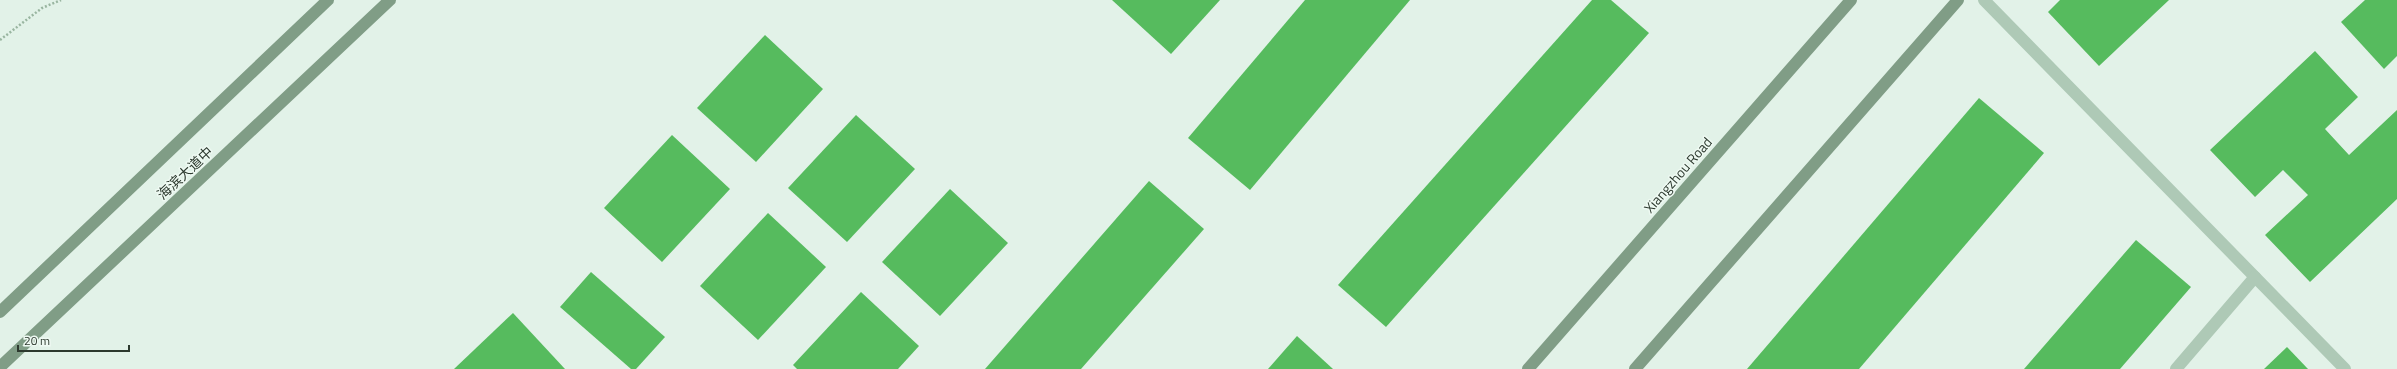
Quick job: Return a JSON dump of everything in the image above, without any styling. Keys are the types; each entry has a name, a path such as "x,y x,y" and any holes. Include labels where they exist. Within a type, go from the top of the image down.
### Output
{"main road":[{"name":"海滨大道中","path":"0,312 328,0"},
{"name":"海滨大道中","path":"0,367 390,0"},
{"name":"Xiangzhou Road","path":"1528,369 1851,0"},
{"path":"1635,369 1958,0"}],"street":[{"path":"1984,0 2345,369"},
{"path":"2176,369 2255,278"}],"path":[{"path":"0,40 42,8 61,0"}],"building":[{"path":"1112,0 1220,0 1171,54"},
{"path":"1305,0 1410,0 1250,190 1188,138"},
{"path":"1592,0 1611,0 1649,33 1386,327 1338,285"},
{"path":"2060,0 2169,0 2099,66 2048,12"},
{"path":"2365,0 2397,0 2397,56 2384,69 2341,22"},
{"path":"765,35 823,89 756,162 697,108"},
{"path":"2315,51 2358,97 2325,129 2349,155 2397,110 2397,199 2310,282 2265,235 2308,195 2283,170 2255,197 2210,150"},
{"path":"1979,98 2044,153 1859,369 1747,369"},
{"path":"856,115 915,169 847,242 788,188"},
{"path":"672,135 730,189 662,262 604,208"},
{"path":"1149,181 1204,229 1081,369 985,369"},
{"path":"950,189 1008,243 940,316 882,262"},
{"path":"768,213 826,267 758,340 700,286"},
{"path":"2136,240 2191,287 2120,369 2024,369"},
{"path":"591,272 665,337 636,369 631,369 560,307"},
{"path":"861,292 919,346 898,369 797,369 793,365"},
{"path":"513,313 565,369 454,369"},
{"path":"1297,336 1333,369 1268,369"},
{"path":"2287,347 2308,369 2264,369"}]}
